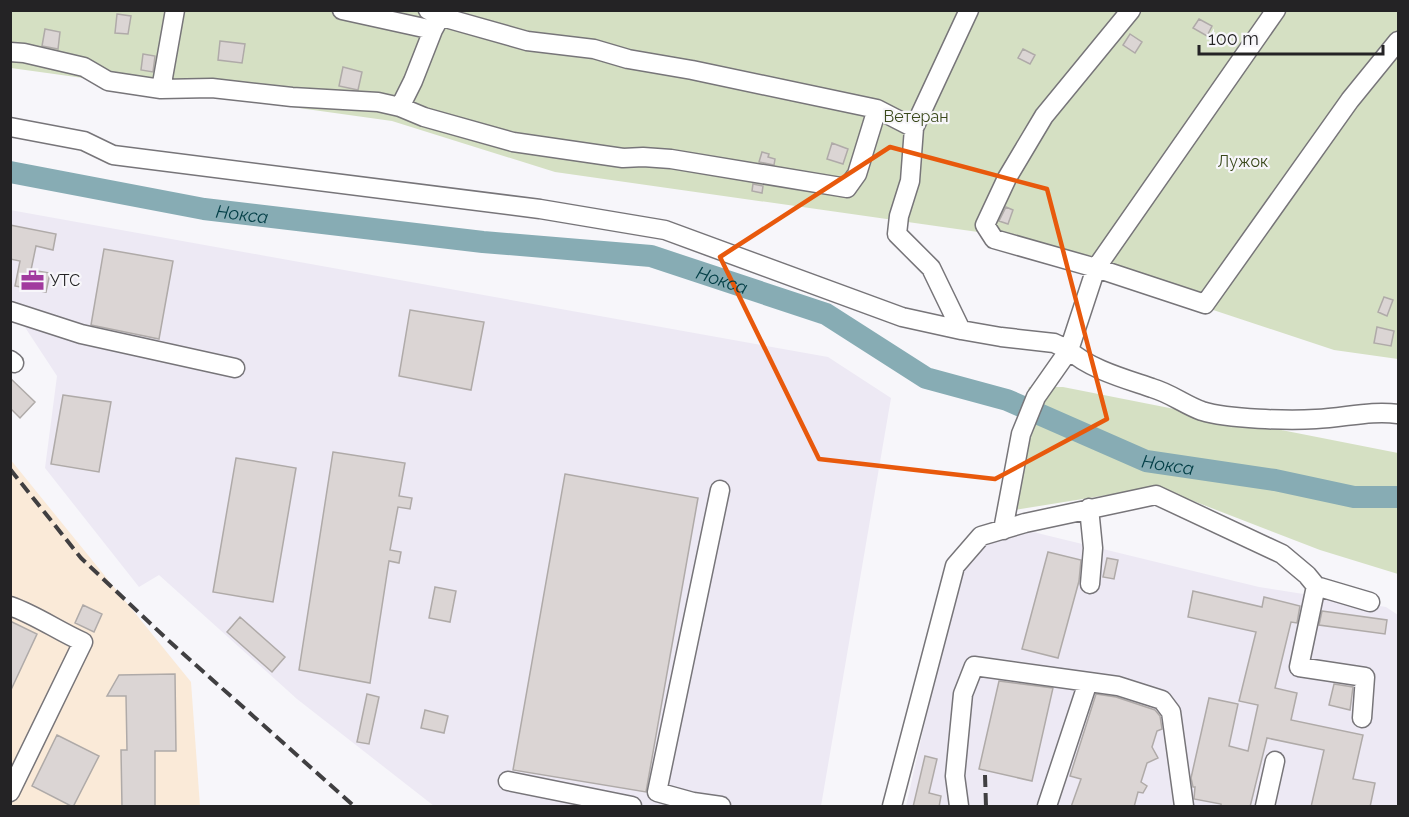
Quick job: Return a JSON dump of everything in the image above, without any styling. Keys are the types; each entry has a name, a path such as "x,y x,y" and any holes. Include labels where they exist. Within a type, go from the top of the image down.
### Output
{"street":[{"path":"161,89 175,10"},
{"path":"342,10 436,17 526,41 594,49 628,59 715,74 877,109 914,128"},
{"path":"961,330 931,268 897,234 899,216 910,181 914,128 969,10"},
{"path":"1131,10 1044,116 1007,178 985,225 994,239 1096,268 1205,304 1350,100 1398,41"},
{"path":"1003,530 1021,434 1036,397 1069,350 1096,268 1276,10"},
{"path":"400,107 413,81 436,17"},
{"path":"10,52 24,53 84,67 108,81 161,89 212,88 292,97 378,102 513,142 623,158 671,159 848,188 857,174 877,109"},
{"path":"10,127 84,141 113,155 540,209 666,230 902,317 1001,338 1054,343 1069,350 1077,358 1124,379 1167,393 1202,411 1234,416 1306,419 1382,412 1398,414"},
{"path":"10,311 81,334 235,368"},
{"path":"720,490 653,799 721,807"},
{"path":"892,807 955,566 981,536 1089,508 1155,495 1282,554 1316,586 1370,602"},
{"path":"1089,508 1093,548 1090,584"},
{"path":"1316,586 1299,667 1365,677 1362,718"},
{"path":"10,606 28,612 55,630 83,642 10,792"},
{"path":"959,807 956,776 963,694 974,666 1118,686 1162,700 1171,712 1184,807"},
{"path":"1047,807 1088,682"},
{"path":"1265,807 1275,761"},
{"path":"508,781 632,807"}],"highlighted area":[{"path":"890,147 1047,189 1107,419 995,479 819,459 720,257"}],"shaded area":[{"path":"10,210 828,357 891,398 821,806 434,806 297,699 159,575 139,587 45,468 57,376 11,306"},
{"path":"10,459 191,682 200,806 11,806"},
{"path":"1033,532 1259,587 1386,607 1398,615 1398,806 906,806 959,571 984,541"}],"green space":[{"path":"11,10 1398,11 1398,359 1334,350 978,232 555,172 392,121 11,68"},
{"path":"1029,387 1063,387 1398,453 1398,574 1320,550 1157,487 996,513"}],"building":[{"path":"117,14 131,16 128,34 115,33"},
{"path":"1199,19 1212,26 1207,36 1193,28"},
{"path":"45,29 60,32 58,49 42,46"},
{"path":"1130,34 1142,42 1135,53 1123,45"},
{"path":"220,41 245,44 242,63 218,60"},
{"path":"1023,49 1035,55 1030,64 1018,58"},
{"path":"143,54 155,56 153,72 141,70"},
{"path":"343,67 362,72 358,90 339,86"},
{"path":"832,143 848,149 843,164 827,159"},
{"path":"762,152 775,159 774,165 759,162"},
{"path":"753,184 763,186 762,193 752,191"},
{"path":"1006,207 1013,210 1008,224 999,221"},
{"path":"10,225 56,234 53,250 36,246 31,270 50,273 46,292 15,286 20,261 10,259"},
{"path":"104,249 173,261 159,339 91,325"},
{"path":"1384,297 1393,300 1387,316 1378,312"},
{"path":"410,310 484,322 471,390 399,376"},
{"path":"1377,327 1394,331 1391,346 1374,343"},
{"path":"10,378 35,402 20,418 10,408"},
{"path":"63,395 111,402 99,472 51,464"},
{"path":"333,452 405,463 399,496 412,498 410,509 398,507 390,550 401,552 399,563 389,561 370,683 299,670"},
{"path":"236,458 296,468 273,602 213,592"},
{"path":"565,474 698,498 646,792 513,770"},
{"path":"1048,552 1081,560 1079,581 1058,658 1022,649"},
{"path":"1107,558 1118,560 1114,579 1103,577"},
{"path":"435,587 456,591 450,622 429,618"},
{"path":"1193,591 1262,607 1264,597 1300,606 1297,623 1291,622 1275,688 1297,693 1291,720 1363,735 1353,779 1375,783 1370,807 1311,807 1324,750 1267,738 1250,807 1221,807 1221,804 1194,799 1195,787 1193,787 1191,778 1209,698 1238,704 1229,746 1248,751 1258,705 1239,701 1256,632 1188,617"},
{"path":"83,605 102,614 94,632 75,623"},
{"path":"1322,611 1387,620 1385,634 1319,625"},
{"path":"240,617 285,657 272,672 227,632"},
{"path":"10,621 37,634 10,692"},
{"path":"175,674 176,751 155,751 155,807 122,807 121,750 127,750 126,696 107,696 119,675"},
{"path":"999,681 1053,688 1032,781 979,769"},
{"path":"1334,684 1353,687 1350,710 1329,705"},
{"path":"367,694 379,697 369,744 357,742"},
{"path":"1096,694 1116,697 1155,710 1160,716 1162,729 1157,731 1152,747 1158,758 1147,763 1141,782 1147,786 1143,793 1138,792 1134,807 1071,807 1081,779 1070,776"},
{"path":"425,710 448,716 444,733 421,728"},
{"path":"57,735 99,756 73,807 32,786"},
{"path":"925,756 937,759 929,793 941,796 939,807 913,807"}],"waterway":[{"name":"Нокса","path":"10,172 204,209 483,242 651,256 826,314 926,378 1007,400 1146,461 1275,480 1354,497 1398,497"}],"railway":[{"path":"10,469 81,558 169,641 354,806"},
{"path":"985,775 986,806"}],"place":[{"name":"УТС","path":"32,280"}],"park label":[{"name":"Ветеран","path":"916,116"},
{"name":"Лужок","path":"1243,161"}]}
